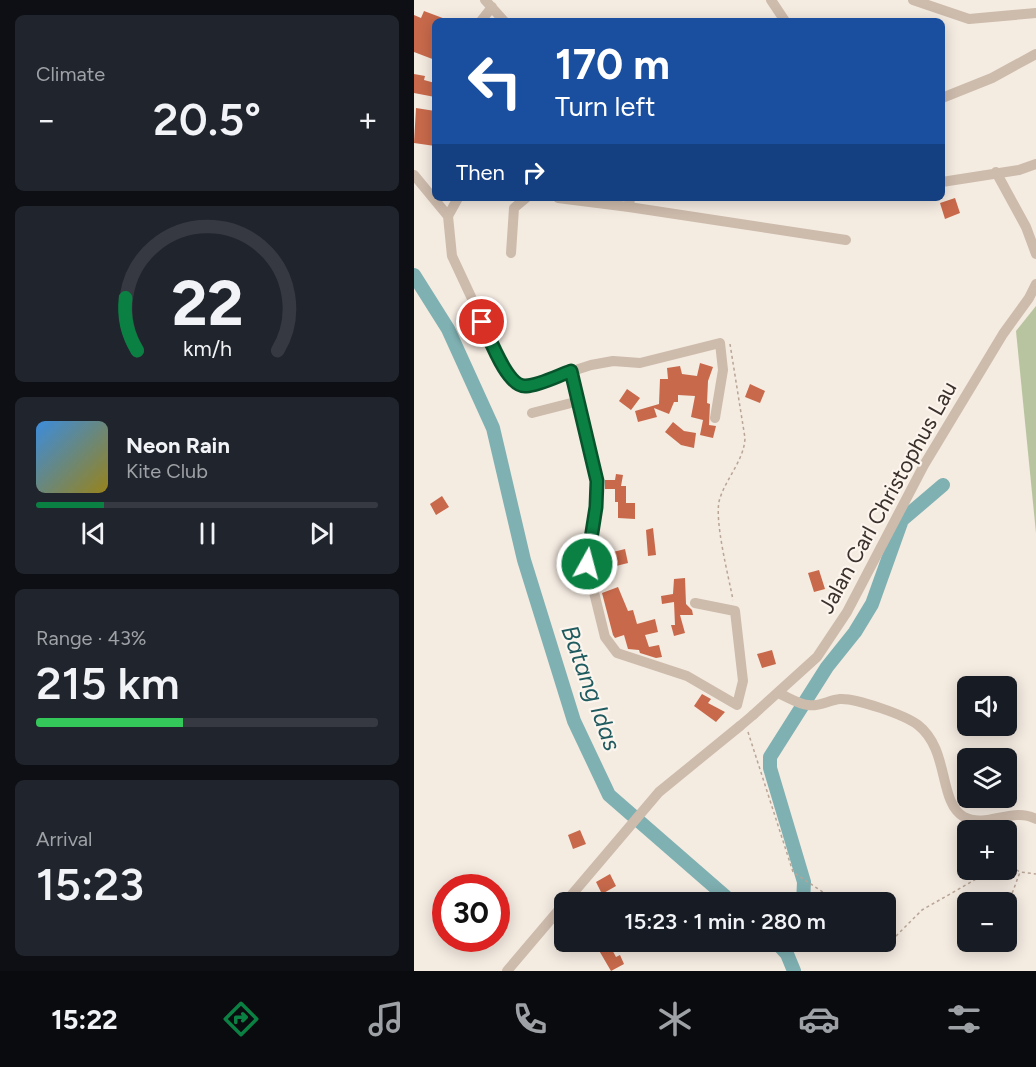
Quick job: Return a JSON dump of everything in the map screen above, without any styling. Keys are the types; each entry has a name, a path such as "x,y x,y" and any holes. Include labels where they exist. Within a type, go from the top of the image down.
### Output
{"street":[{"path":"771,0 783,18"},
{"path":"914,0 969,19 1036,13"},
{"path":"488,4 501,18"},
{"path":"945,97 992,78 1036,54"},
{"path":"945,181 1036,164"},
{"path":"996,172 1026,227 1036,254"},
{"path":"414,175 432,197"},
{"path":"436,201 448,216 452,256 508,376 517,385 526,386 571,371 613,362 640,363 720,344 723,370 715,418"},
{"path":"448,216 456,201"},
{"path":"511,253 514,208 522,201"},
{"path":"611,201 629,202 846,240"},
{"name":"Jalan Carl Christophus Lau","path":"743,726 817,657 847,612 924,465 1036,284"},
{"path":"571,371 597,481 596,507 587,564 605,636 610,647 625,657 687,676 737,705 743,681 735,611 695,603"},
{"path":"532,413 579,401"},
{"path":"778,693 805,704 848,699 904,717 922,729 936,746 949,796 953,806 961,815 980,821 1022,814 1036,819"},
{"path":"507,971 659,792 743,726"}],"path":[{"path":"720,344 729,343 733,350 745,438 743,452 718,505 735,611"},
{"path":"743,726 793,872 822,892"},
{"path":"1017,870 1036,874"},
{"path":"1013,892 1020,872"},
{"path":"896,936 922,910 974,880"}],"green space":[{"path":"1036,306 1036,533 1016,331"}],"building":[{"path":"424,11 443,18 432,18 432,59 414,52 414,15 421,18"},
{"path":"414,74 425,76 424,80 432,82 432,96 414,93"},
{"path":"416,108 432,111 432,146 414,143"},
{"path":"955,198 960,213 945,219 940,203"},
{"path":"700,363 713,367 708,381 707,403 710,404 709,425 716,426 713,438 700,435 703,420 691,417 695,396 678,395 678,402 674,402 669,414 654,408 657,417 638,422 635,411 659,404 660,379 668,379 667,368 680,366 682,374 697,376"},
{"path":"750,384 765,391 760,403 745,397"},
{"path":"627,389 640,398 631,410 619,401"},
{"path":"673,422 684,431 696,433 694,448 681,445 665,432"},
{"path":"616,474 623,475 621,486 626,486 626,503 635,503 635,519 618,518 615,489 605,489 605,480 615,480"},
{"path":"442,496 449,507 436,515 430,504"},
{"path":"653,528 656,555 648,556 646,530"},
{"path":"625,549 628,563 608,568 605,554"},
{"path":"819,570 825,589 814,592 808,573"},
{"path":"685,578 686,604 692,610 693,615 680,615 685,633 674,636 671,625 675,625 674,602 662,604 661,596 673,594 674,579"},
{"path":"618,587 628,611 633,610 637,624 655,619 658,632 645,635 649,647 659,645 662,657 656,658 640,653 639,650 628,649 624,635 615,638 613,635 602,593"},
{"path":"772,650 776,664 762,668 757,654"},
{"path":"702,694 711,699 708,703 725,712 716,722 694,706"},
{"path":"580,830 586,844 573,849 568,835"},
{"path":"610,874 616,886 601,892 596,882"},
{"path":"600,952 613,952 616,957 620,955 624,964 611,971"}],"waterway":[{"name":"Batang Idas","path":"414,275 448,329 493,428 524,560 574,721 609,795 720,892"},
{"path":"804,892 804,882 770,768 770,757 827,667 855,632 872,604 902,520 943,485"},
{"name":"Batang Idas","path":"785,952 794,971"}],"route":[{"path":"482,322 508,376 517,385 526,386 571,371 597,481 598,494 588,543 587,564"}]}
